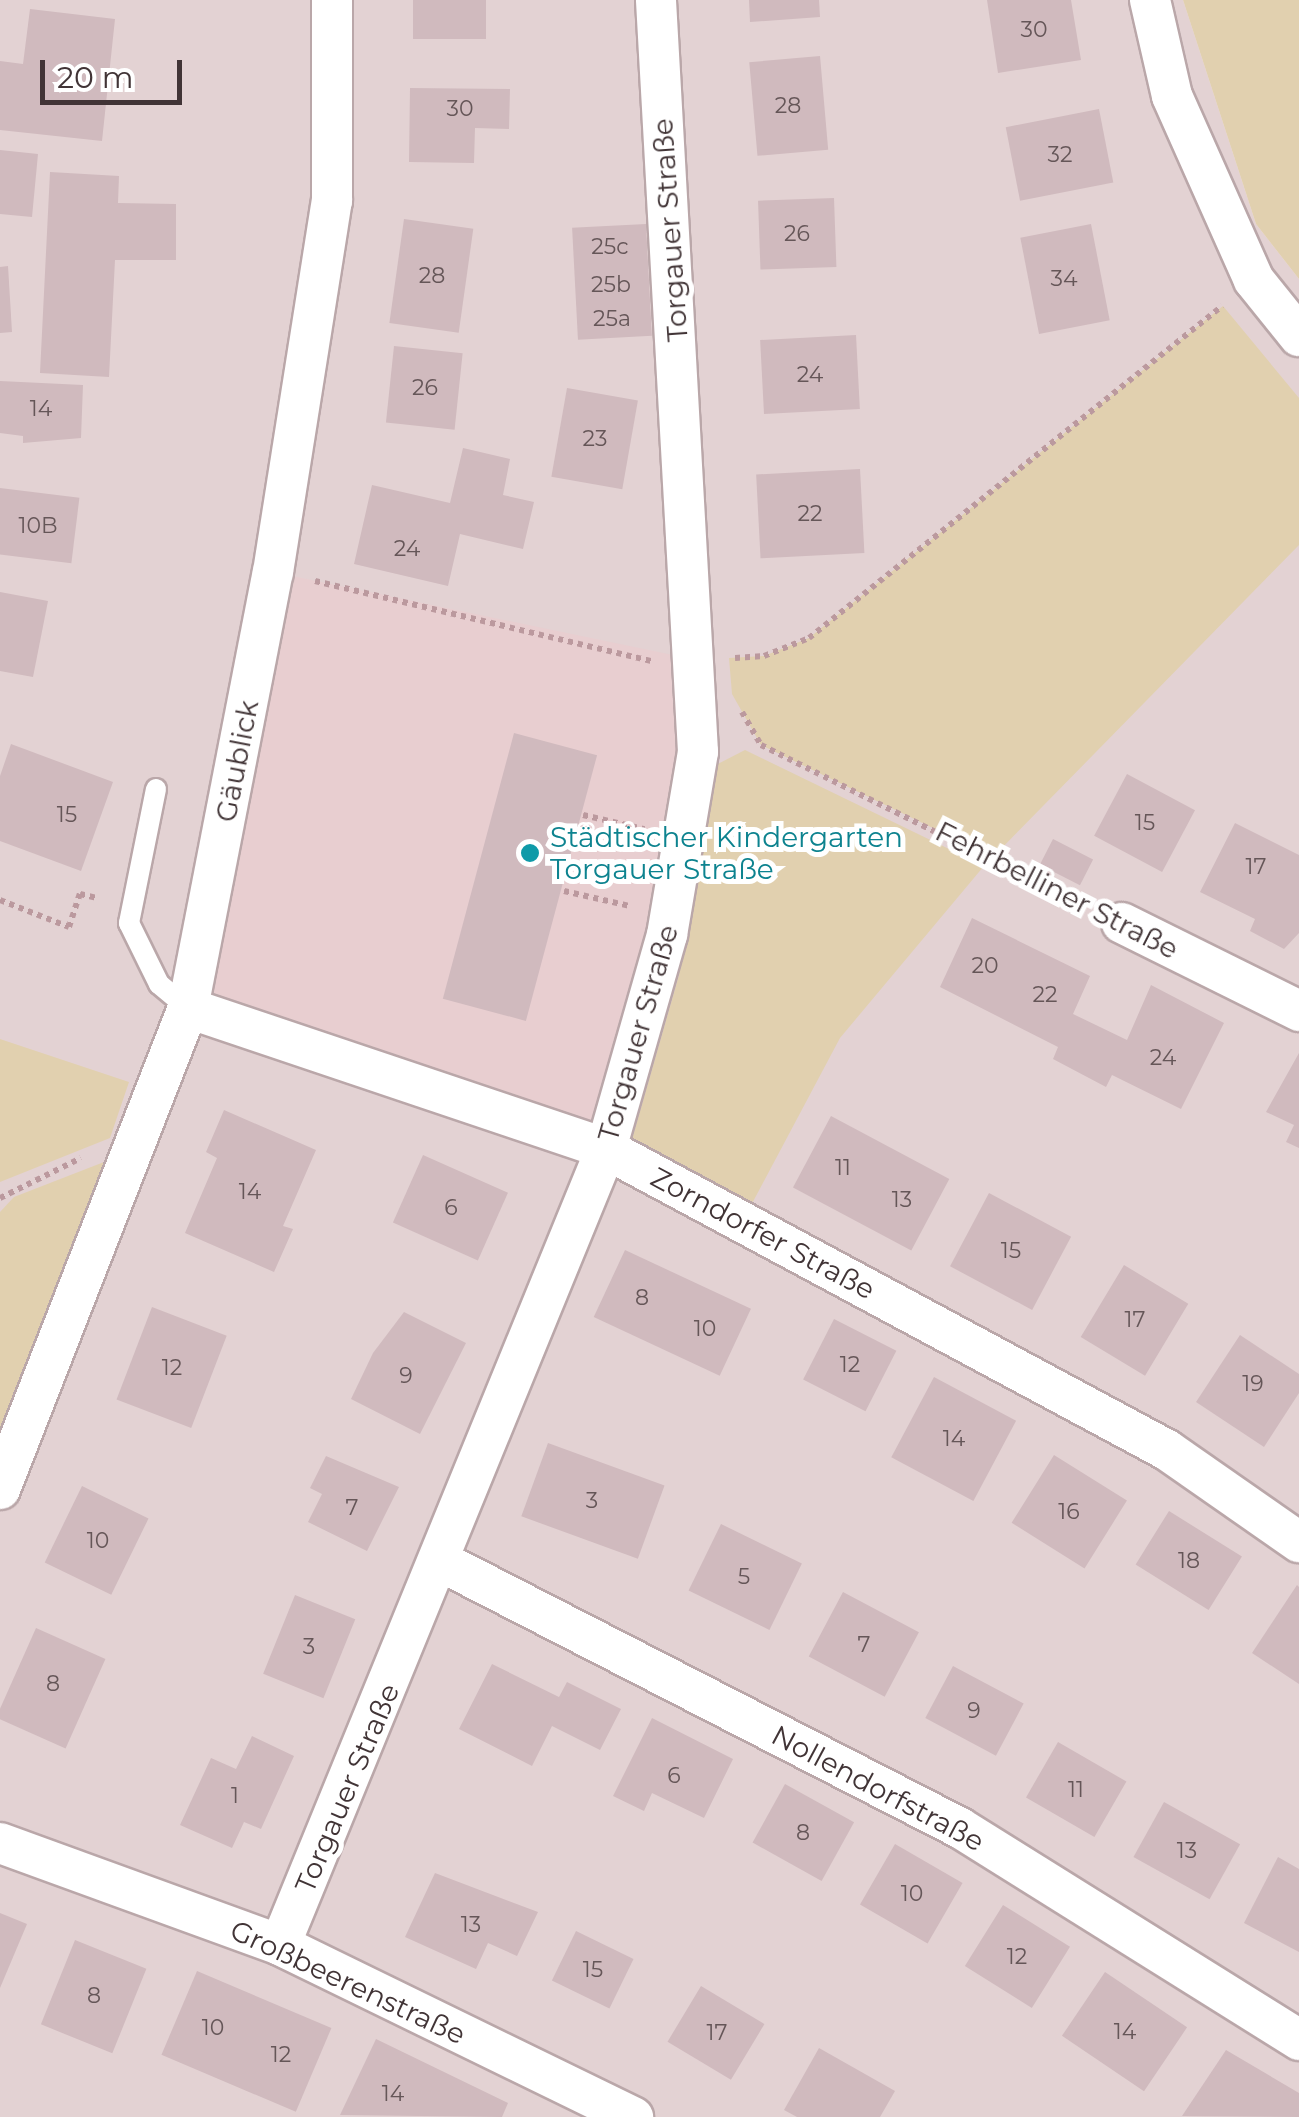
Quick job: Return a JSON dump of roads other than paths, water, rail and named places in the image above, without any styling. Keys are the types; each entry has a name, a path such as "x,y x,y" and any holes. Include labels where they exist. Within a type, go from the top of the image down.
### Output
{"street":[{"name":"Gäublick","path":"0,1489 140,1141 188,1008 274,572 332,201 332,0"},
{"name":"Torgauer Straße","path":"280,1945 442,1562 606,1149 671,914 698,752 697,660 656,0"},
{"path":"1150,0 1172,96 1254,280 1299,336"},
{"name":"Fehrbelliner Straße","path":"1122,922 1299,1012"},
{"name":"Zorndorfer Straße","path":"188,1008 606,1149 1167,1450 1299,1542"},
{"name":"Nollendorfstraße","path":"442,1562 960,1828 1299,2040"},
{"name":"Großbeerenstraße","path":"0,1843 280,1945 634,2117"}],"lane":[{"path":"156,788 129,923 159,984 188,1008"}],"place":[{"name":"Städtischer Kindergarten Torgauer Straße","path":"530,853"}]}
